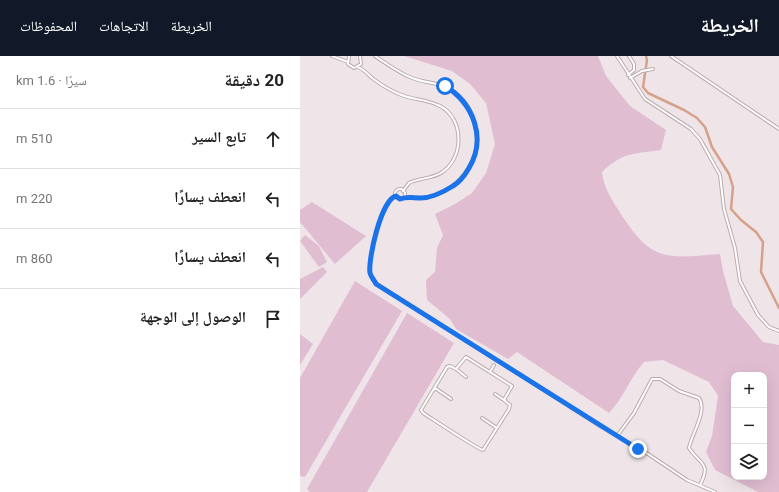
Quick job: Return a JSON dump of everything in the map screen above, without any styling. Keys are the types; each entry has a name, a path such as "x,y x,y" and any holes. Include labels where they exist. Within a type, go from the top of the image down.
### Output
{"street":[{"path":"332,56 348,62 352,67 358,67 400,95 432,103 444,108 457,126 458,146 454,159 448,167 439,174 409,182 404,190 404,197"},
{"path":"348,56 348,62"},
{"path":"358,67 362,62 361,57 364,56"},
{"path":"375,56 413,78 445,86 451,90 468,107 475,122 477,131 478,138 474,158 458,183 427,197 404,197 400,199 396,196"},
{"path":"617,56 645,99 691,129 700,139 720,175 725,215 735,248 740,281 758,315 769,327 779,331"},
{"path":"628,75 634,70 634,64 629,56"},
{"path":"670,56 779,129"},
{"path":"630,78 642,71 653,69"},
{"path":"396,196 397,190 404,190"},
{"path":"396,196 392,197 385,205 371,256 370,273 376,284 648,454 687,480 715,492"},
{"path":"456,369 464,357 467,357 512,386 504,400"},
{"path":"466,377 456,369 450,366 447,367 421,410 480,450 483,450 509,409 510,405 495,394"},
{"path":"490,372 494,366"},
{"path":"617,436 634,413 652,379 660,379 679,391 699,398 701,406 698,425 689,448 701,460 705,467 705,475 700,485"},
{"path":"435,388 451,399"},
{"path":"482,418 497,428"}],"shaded area":[{"path":"404,56 598,56 606,76 630,106 666,130 661,150 629,155 609,165 602,172 605,184 612,199 632,230 652,249 662,254 674,256 720,254 723,271 733,306 763,342 779,345 779,492 758,492 735,480 767,480 767,372 731,372 731,478 715,470 706,452 712,436 718,396 709,382 663,360 644,362 619,401 609,413 517,352 508,359 456,329 450,319 427,300 426,280 435,272 437,248 443,235 435,214 472,193 486,173 495,144 486,103 470,84 452,71"},
{"path":"312,202 366,236 335,264 300,222 300,210"},
{"path":"305,235 319,246 327,262 319,267 300,241"},
{"path":"323,267 327,272 300,299 300,279"},
{"path":"355,281 402,311 305,477 300,476 300,378"},
{"path":"407,313 454,343 367,492 310,492 307,489"},
{"path":"300,334 313,344 300,365"}],"waterway":[{"path":"646,56 647,60 643,87 648,93 684,110 697,118 705,127 712,147 729,174 733,187 731,209 741,220 756,232 763,242 761,272 779,308"}],"route":[{"path":"445,86 464,101 475,122 478,138 472,164 458,183 452,187 427,197 404,197 400,199 396,196 389,200 385,205 371,256 370,273 372,278 376,284 438,324 638,449"}]}
